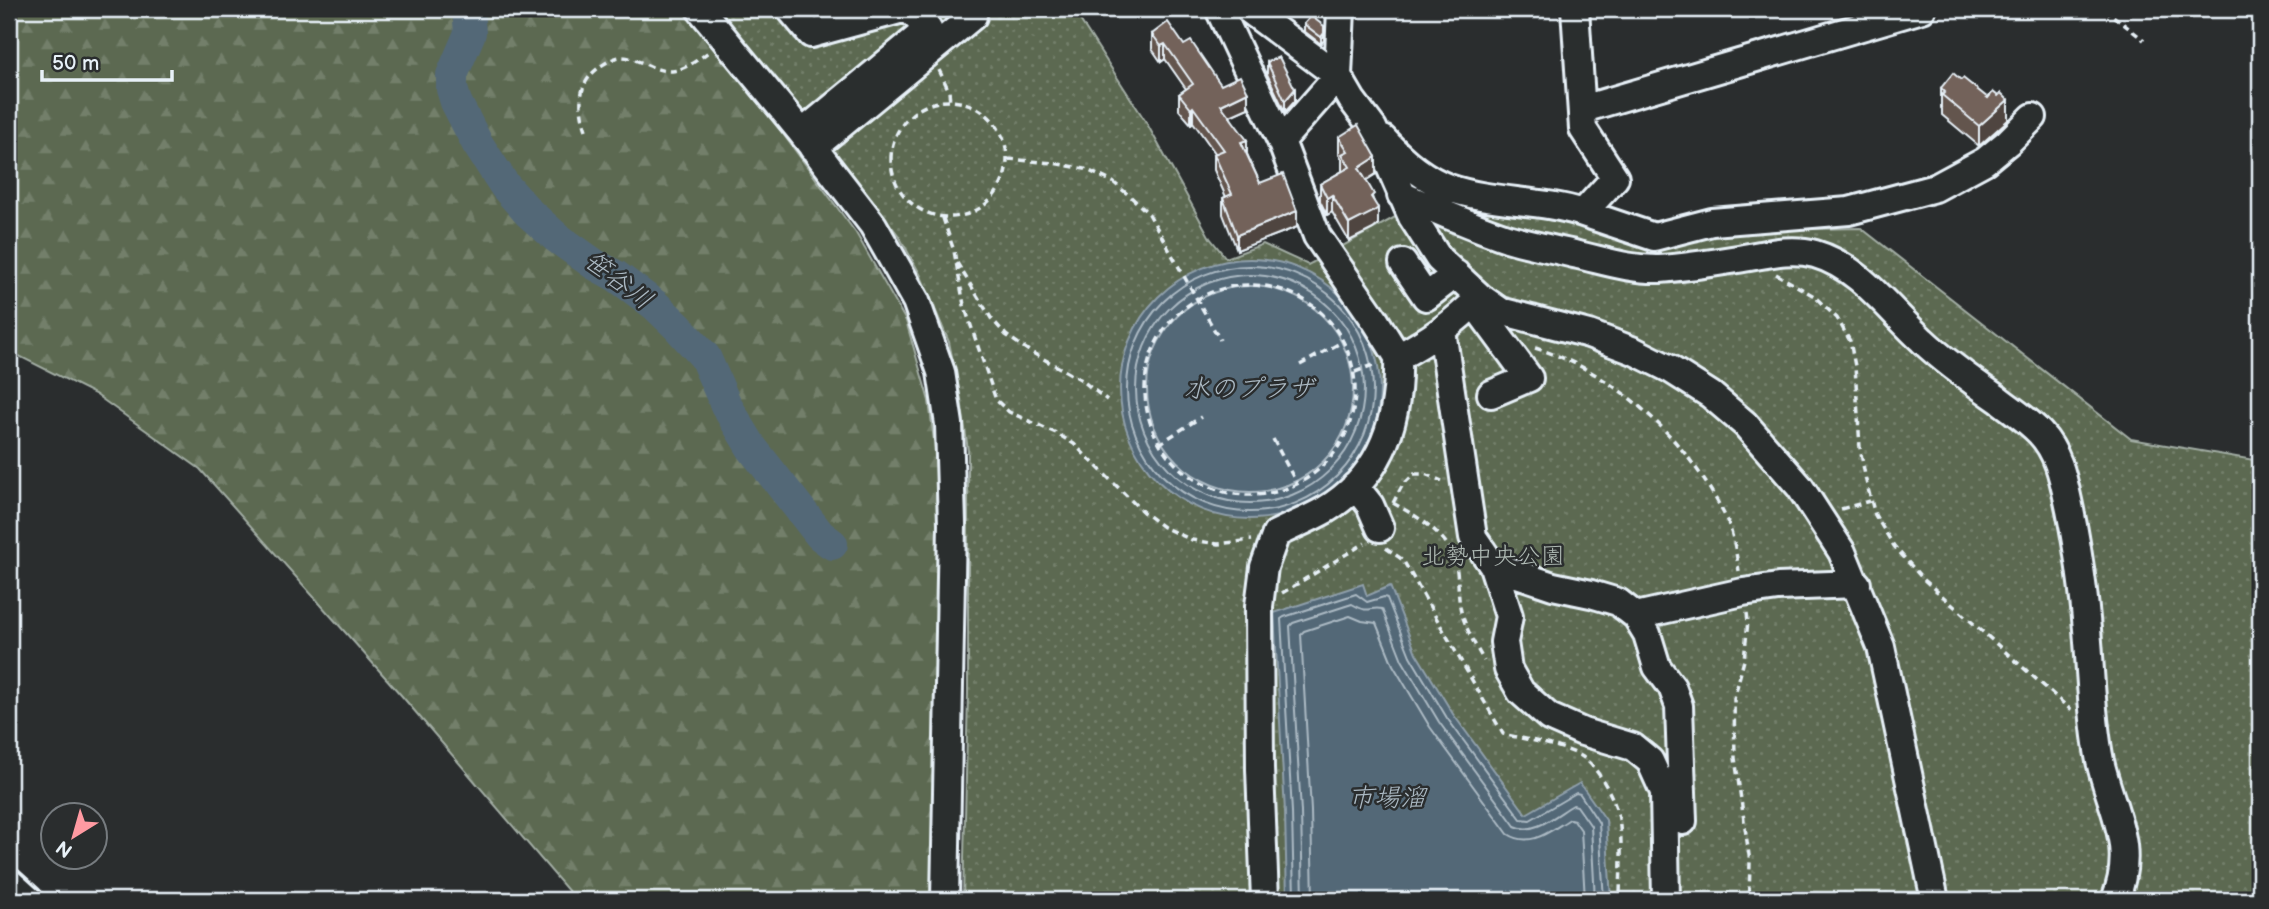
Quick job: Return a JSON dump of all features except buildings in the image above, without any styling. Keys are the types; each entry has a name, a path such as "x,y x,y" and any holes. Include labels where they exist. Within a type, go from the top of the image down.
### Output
{"street":[{"path":"700,9 873,225 916,301 941,372 949,424 952,524 945,900"},
{"path":"790,9 811,33 853,15 904,9"},
{"path":"808,141 928,29 909,9"},
{"path":"808,141 973,16 967,9"},
{"path":"1219,9 1280,141 1317,236 1398,357 1397,390 1389,435 1378,458 1355,486 1327,509 1276,534 1264,568 1259,607 1260,769 1265,900"},
{"path":"1248,9 1338,76 1373,128 1402,161 1447,187 1498,198 1560,206 1654,237 1712,222 1849,211 1935,188 1985,161 2033,117"},
{"path":"1280,141 1338,76 1341,9"},
{"path":"1575,9 1583,129 1615,178 1583,213"},
{"path":"1583,109 1922,9"},
{"path":"1373,128 1407,206 1439,260 1479,297 1500,311 1589,334 1634,351 1670,369 1711,396 1745,424 1800,487 1842,552 1881,647 1935,900"},
{"path":"1407,206 1459,220 1510,239 1619,265 1662,269 1796,251 1838,262 1856,275 1922,341 2042,434 2061,467 2084,591 2094,731 2124,848 2124,871 2115,900"},
{"path":"1403,263 1426,297 1456,274"},
{"path":"1398,357 1455,322 1479,297"},
{"path":"1479,297 1479,310 1529,378 1491,394"},
{"path":"1442,331 1473,537 1493,566 1510,616 1504,642 1508,668 1521,692 1549,718 1583,732 1633,747 1650,761 1664,792 1666,900"},
{"path":"1355,486 1370,505 1380,528"},
{"path":"1493,566 1553,586 1618,602 1636,615 1647,635 1657,667 1672,688 1679,706 1683,831 1677,843 1665,855"},
{"path":"1636,615 1743,592 1779,587 1857,584"},
{"path":"1510,616 1535,593 1553,586"},
{"path":"9,882 29,900"}],"path":[{"path":"2104,9 2144,40"},
{"path":"586,130 580,112 579,97 594,70 608,61 622,57 672,71 694,62 726,40"},
{"path":"935,62 950,101"},
{"path":"950,101 965,103 982,110 996,124 1008,159 1005,179 996,196 981,209 963,216 943,218 925,212 908,201 897,185 891,166 892,147 899,130 911,115 927,105 950,101"},
{"path":"1008,159 1085,169 1113,182 1149,214 1220,340"},
{"path":"943,218 956,261 964,305 996,400 1009,412 1074,444 1143,512 1163,527 1192,540 1218,544 1242,542 1276,534"},
{"path":"956,261 991,318 1006,335 1080,379 1107,400"},
{"path":"1769,271 1814,296 1836,318 1850,341 1855,366 1860,448 1870,501 1875,515 1894,546 1922,578 2094,731"},
{"path":"1254,283 1274,287 1322,317 1344,341 1355,372 1354,407 1349,427 1327,460 1312,475 1297,484 1278,492 1255,496 1217,490 1182,471 1171,462 1159,444 1149,421 1146,404 1145,381 1151,358 1173,317 1197,299 1211,291 1233,286 1254,283"},
{"path":"1499,337 1549,352 1609,382 1677,442 1726,515 1735,545 1748,621 1744,660 1734,699 1735,758 1750,862 1749,900"},
{"path":"1300,365 1344,341"},
{"path":"1159,444 1201,417"},
{"path":"1273,439 1297,484"},
{"path":"1259,607 1373,539 1402,486 1414,474 1425,474 1441,480 1446,485"},
{"path":"1818,515 1870,501"},
{"path":"1393,503 1430,525 1451,549 1462,613 1470,636 1489,669"}],"green space":[{"path":"9,9 683,9 783,134 856,233 906,321 929,401 937,465 940,538 932,900 576,900 401,695 200,469 95,394 9,351"},
{"name":"北勢中央公園","path":"718,9 1073,9 1146,122 1210,238 1226,258 1263,244 1308,265 1399,215 1440,196 1578,222 1715,231 1861,228 2131,439 2260,461 2260,900 963,900 968,693 968,451 949,342 920,274 899,236"}],"water":[{"name":"水のプラザ","path":"1250,259 1300,269 1322,281 1342,297 1358,317 1370,339 1380,389 1370,439 1358,461 1342,481 1322,497 1300,509 1250,519 1200,509 1178,497 1158,481 1142,461 1130,439 1120,389 1130,339 1142,317 1158,297 1178,281 1200,269"},
{"name":"市場溜","path":"1363,584 1367,596 1390,586 1416,653 1453,714 1526,814 1580,783 1606,820 1611,900 1287,900 1274,613"}],"waterway":[{"name":"笹谷川","path":"468,9 470,33 452,75 452,89 477,143 505,186 529,213 556,237 616,276 655,305 678,327 705,357 726,405 752,448 820,535 832,544"}]}
